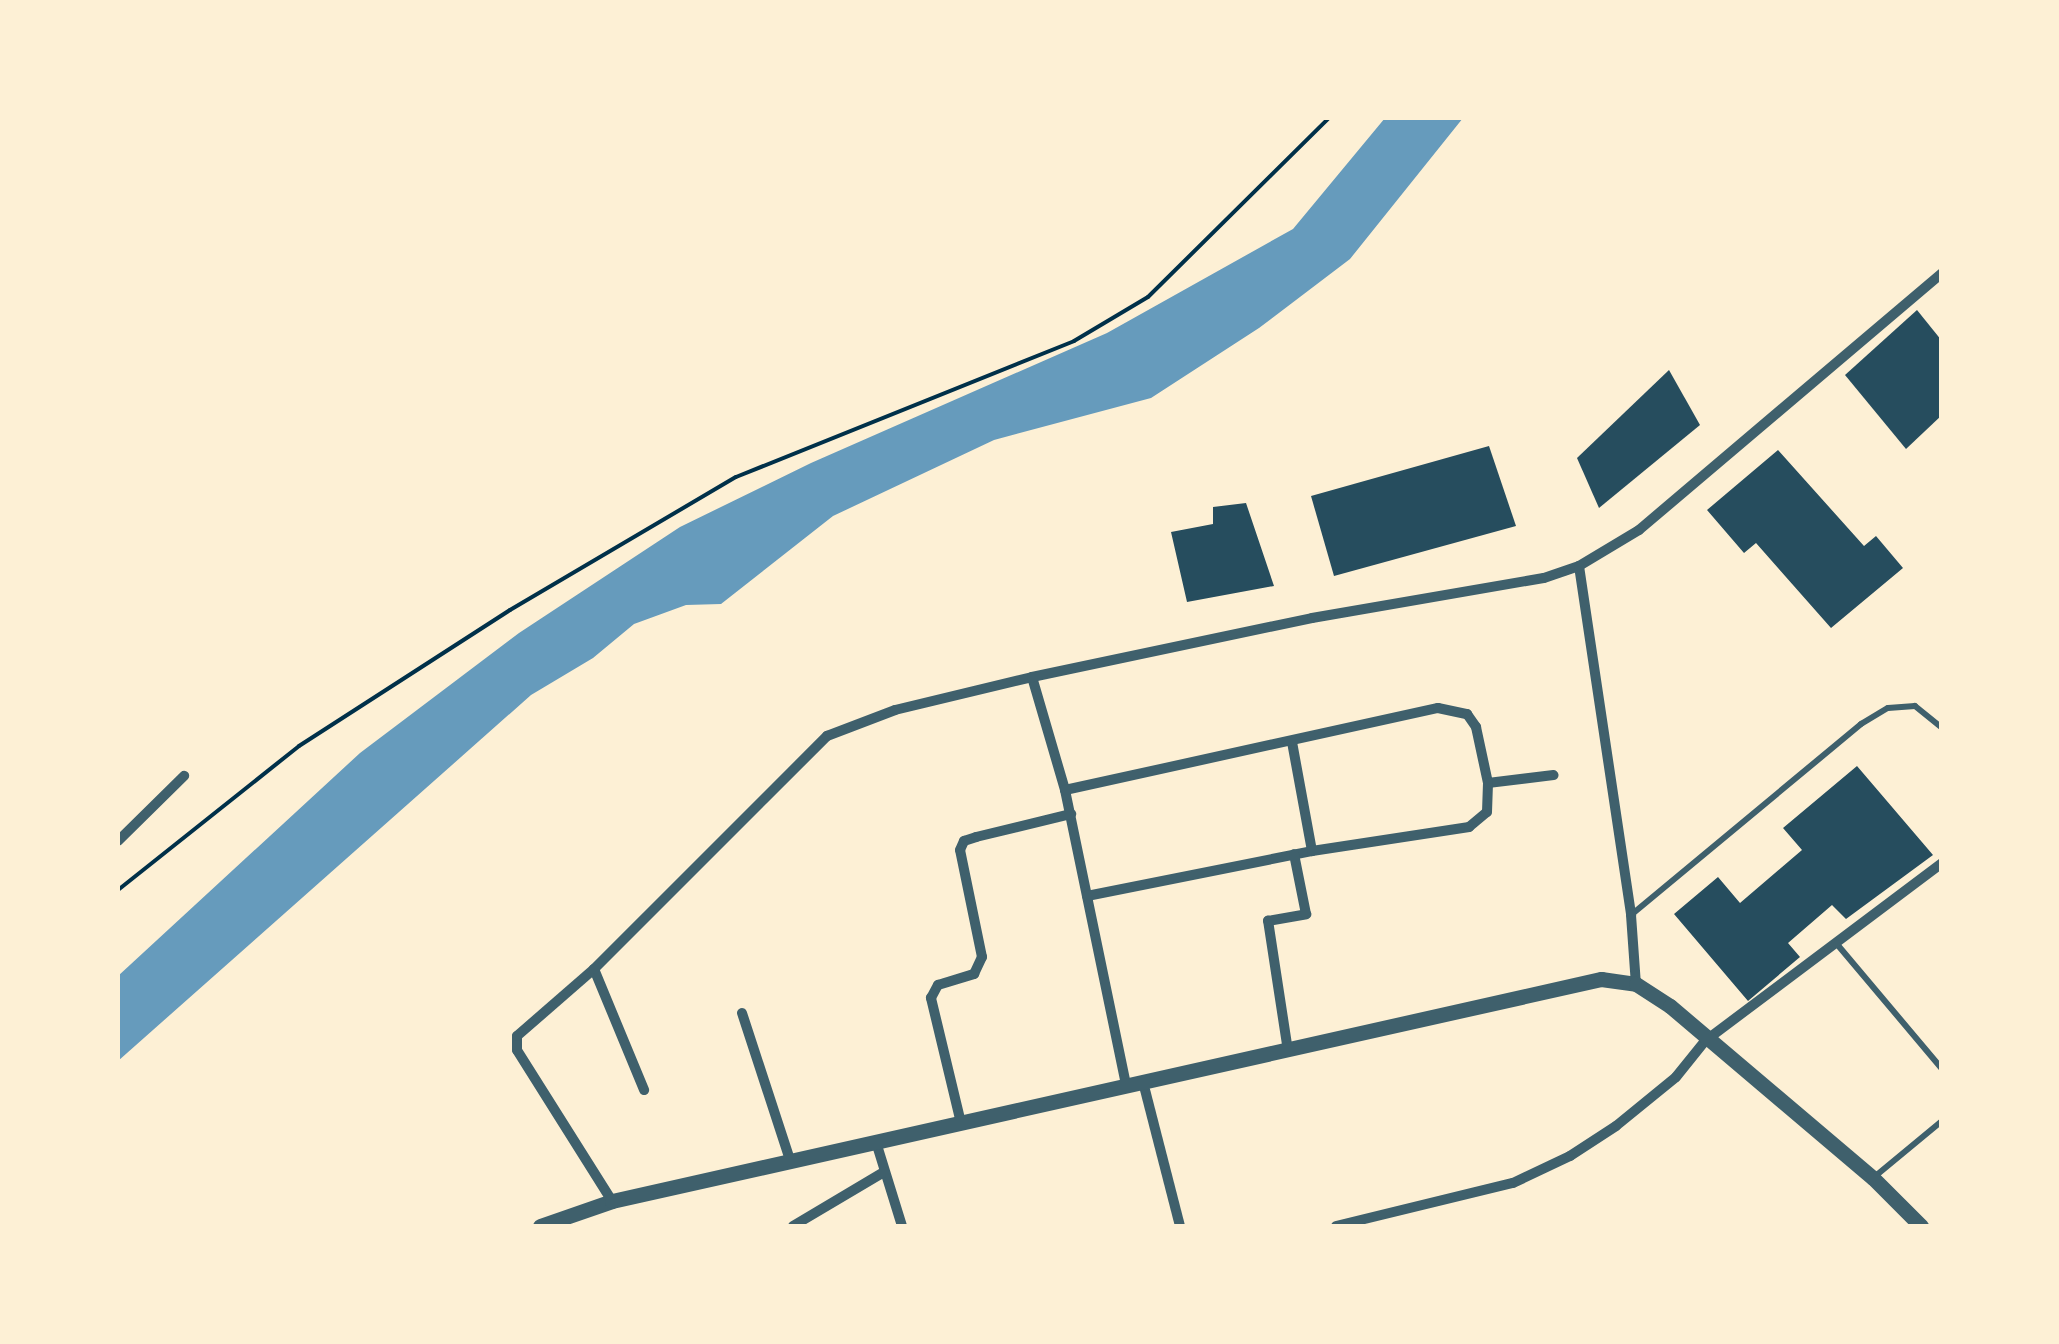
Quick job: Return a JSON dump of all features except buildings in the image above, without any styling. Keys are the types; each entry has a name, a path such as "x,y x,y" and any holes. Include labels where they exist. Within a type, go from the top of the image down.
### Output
{"street":[{"path":"612,1202 516,1042 522,1030 594,969 827,736 895,710 1032,677 1312,618 1527,581 1579,566 1639,530 1942,273"},
{"path":"1579,566 1631,915 1636,984"},
{"path":"1032,677 1065,790 1087,896 1135,1083 1180,1226"},
{"path":"1065,790 1438,708 1457,709 1476,726 1488,783 1487,812 1469,827 1312,850 1087,896"},
{"path":"1292,742 1312,850"},
{"path":"1488,783 1554,775"},
{"path":"118,840 184,776"},
{"path":"961,1122 931,998 938,985 974,974 982,956 960,850 964,841 976,837 1070,814"},
{"path":"1288,1051 1268,921 1306,914 1294,854"},
{"path":"1336,1226 1500,1188 1570,1156 1616,1126 1676,1077 1705,1040 1942,863"},
{"path":"594,969 644,1090"},
{"path":"540,1226 612,1202 790,1160 1601,979 1636,984 1670,1006 1705,1040 1873,1178 1921,1226"},
{"path":"742,1013 790,1160"},
{"path":"876,1142 902,1226"},
{"path":"793,1226 884,1172"}],"lane":[{"path":"1631,915 1861,724 1888,708 1916,706 1942,728"},
{"path":"1836,943 1942,1069"},
{"path":"1873,1178 1942,1121"}],"path":[{"path":"118,890 299,746 510,610 736,477 1074,340 1148,296 1329,118"}],"water":[{"path":"1385,118 1463,118 1350,259 1259,328 1151,398 994,440 833,516 721,604 686,605 634,624 593,658 531,695 118,1061 118,976 360,753 519,633 680,527 811,463 1107,333 1293,229"}]}
